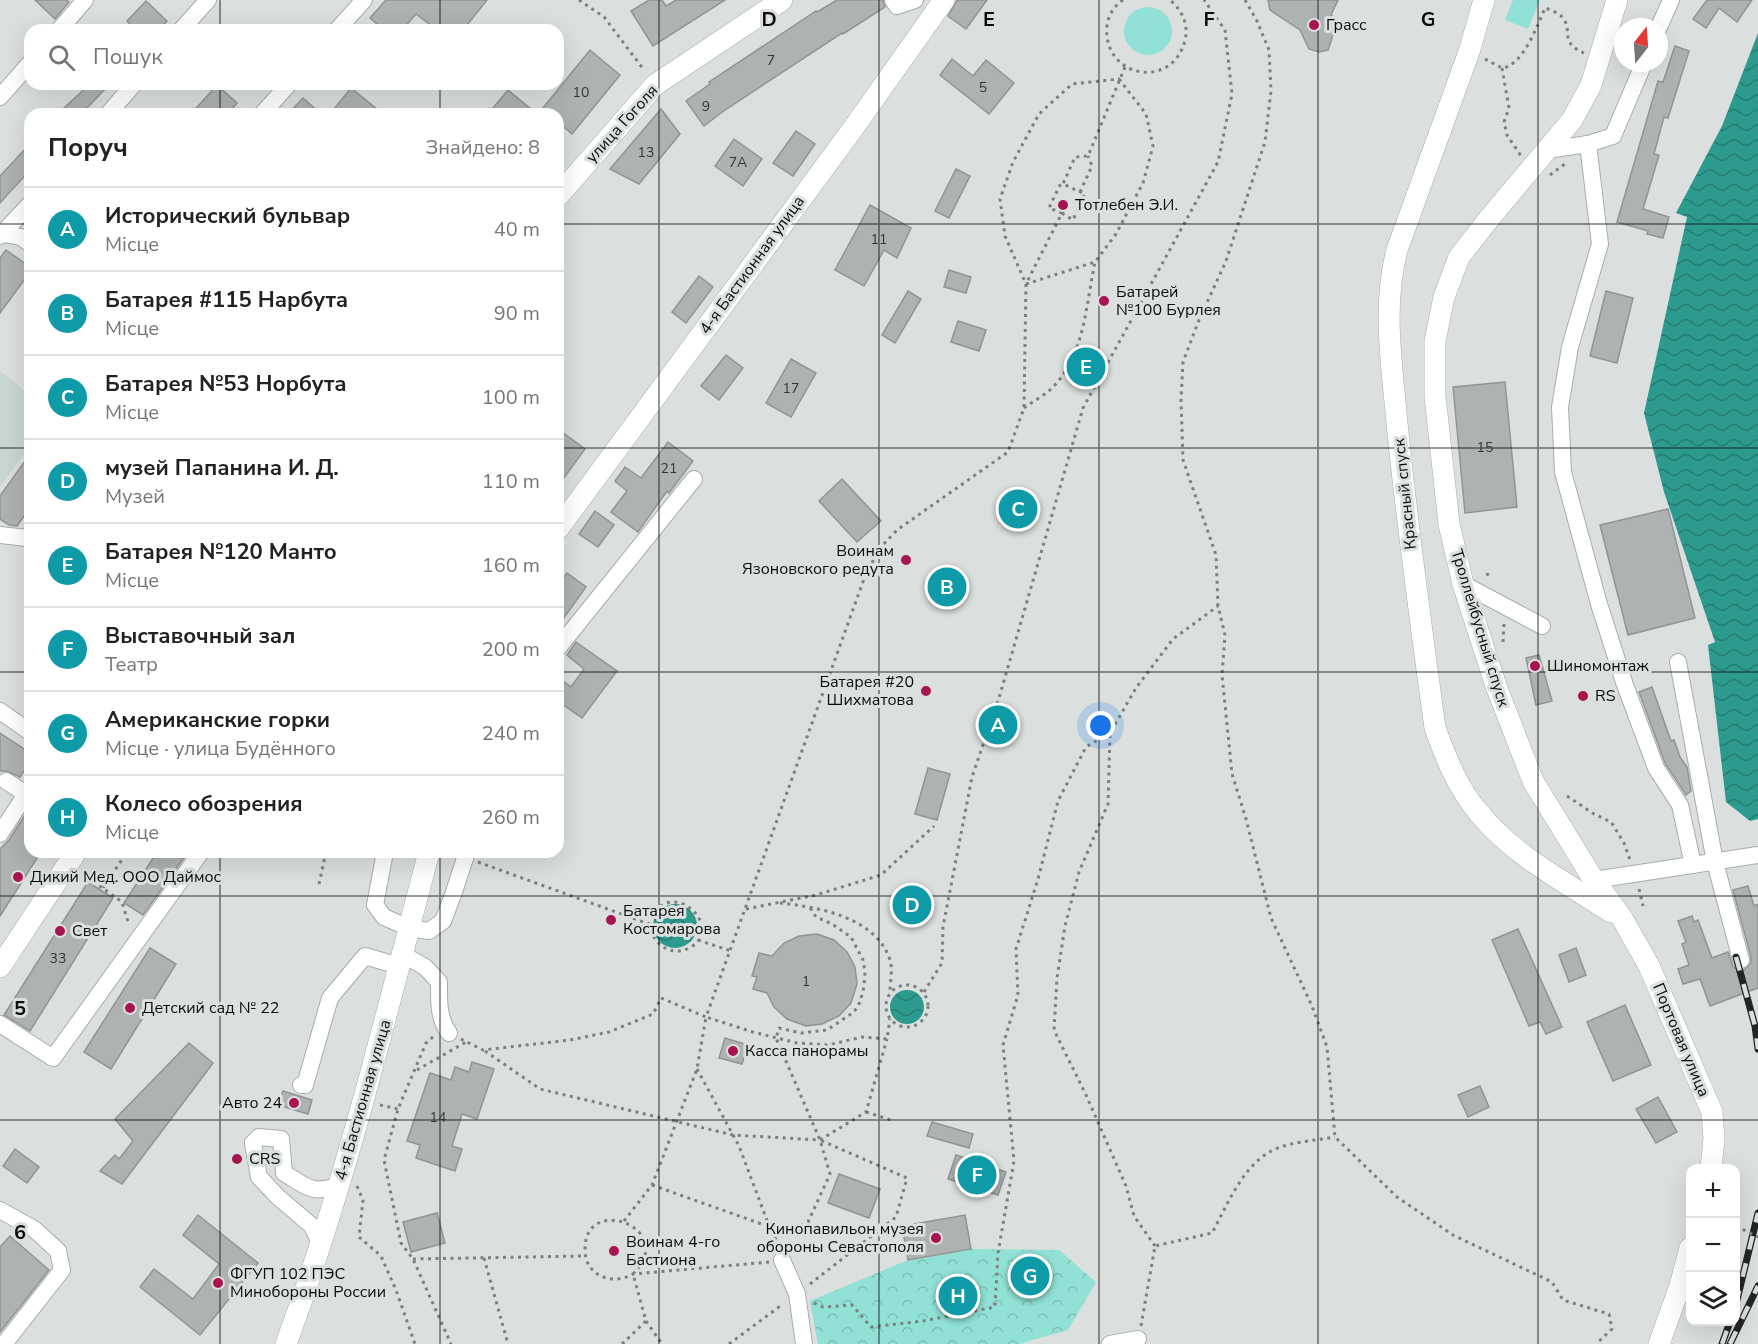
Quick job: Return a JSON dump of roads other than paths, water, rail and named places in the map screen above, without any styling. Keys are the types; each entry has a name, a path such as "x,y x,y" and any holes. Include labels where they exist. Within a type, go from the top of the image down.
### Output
{"main road":[{"name":"улица Гоголя","path":"564,189 655,85 782,0"},
{"name":"4-я Бастионная улица","path":"564,521 852,130 944,0"},
{"name":"Красный спуск","path":"1484,0 1469,52 1397,250 1391,273 1388,309 1404,503 1435,728 1448,762 1464,792 1493,830 1531,860 1622,918"},
{"name":"Троллейбусный спуск","path":"1617,0 1591,86 1572,120 1547,150 1536,175 1459,257 1444,297 1435,341 1435,396 1449,524 1463,584 1496,686 1533,781 1594,880 1622,918"},
{"path":"0,967 72,858"},
{"name":"4-я Бастионная улица","path":"286,1344 321,1245 348,1184 360,1119 427,858"},
{"name":"Портовая улица","path":"1622,918 1649,966 1712,1112 1714,1139 1711,1164"},
{"path":"1659,1344 1686,1263"}],"street":[{"path":"64,24 85,0"},
{"path":"187,24 208,0"},
{"path":"342,24 364,0"},
{"path":"893,0 897,6 915,0"},
{"path":"1663,18 1671,0"},
{"path":"0,98 24,70"},
{"path":"1547,150 1588,144 1613,136 1640,72"},
{"path":"113,108 129,90"},
{"path":"267,108 284,90"},
{"path":"1588,144 1600,244 1569,357 1560,407 1563,472 1599,604 1625,686 1656,768 1680,805 1694,865"},
{"path":"1,234 24,210"},
{"path":"1,234 24,239"},
{"path":"564,641 694,479"},
{"path":"0,534 24,538"},
{"path":"1463,584 1542,626"},
{"path":"1678,662 1714,862 1741,960"},
{"path":"0,711 24,728"},
{"path":"6,781 24,789"},
{"path":"0,834 24,797"},
{"path":"1594,880 1758,855"},
{"path":"0,1024 52,1058 197,858"},
{"path":"384,858 375,905 384,917 409,928 429,931 443,921 471,858"},
{"path":"301,1084 305,1085 330,998 365,956 401,960 425,967 439,982 442,1023 449,1034"},
{"path":"321,1245 312,1226 259,1177 253,1143 259,1137 281,1140 284,1173 312,1189 324,1190 348,1184"},
{"path":"0,1210 34,1229 58,1251 62,1270 4,1344"},
{"path":"782,1260 797,1294 804,1344"},
{"path":"1110,1344 1138,1339"}],"water":[{"path":"1758,33 1758,819 1750,821 1726,802 1708,645 1715,642 1664,492 1644,413 1687,217 1676,213 1722,126"},
{"path":"675,904 690,911 697,926 690,941 675,948 660,941 653,926 660,911"},
{"path":"907,990 919,995 924,1007 919,1019 907,1024 895,1019 890,1007 895,995"}],"railway":[{"path":"1736,957 1755,1026 1758,1049"},
{"path":"1740,1287 1758,1213"},
{"path":"1730,1344 1758,1286"},
{"path":"1722,1344 1729,1326"}],"place":[{"name":"Грасс","path":"1314,25"},
{"name":"Тотлебен Э.И.","path":"1063,205"},
{"name":"Батарей №100 Бурлея","path":"1104,301"},
{"name":"Батарея №120 Манто","path":"1086,367"},
{"name":"Батарея №53 Норбута","path":"1018,509"},
{"name":"Воинам Язоновского редута","path":"906,560"},
{"name":"Батарея #115 Нарбута","path":"947,587"},
{"name":"Шиномонтаж","path":"1535,666"},
{"name":"Батарея #20 Шихматова","path":"926,691"},
{"name":"RS","path":"1583,696"},
{"name":"Исторический бульвар","path":"998,725"},
{"name":"Дикий Мед. ООО Даймос","path":"18,877"},
{"name":"музей Папанина И. Д.","path":"912,905"},
{"name":"Батарея Костомарова","path":"611,920"},
{"name":"Свет","path":"60,931"},
{"name":"Детский сад № 22","path":"130,1008"},
{"name":"Касса панорамы","path":"733,1051"},
{"name":"Авто 24","path":"294,1103"},
{"name":"CRS","path":"237,1159"},
{"name":"Выставочный зал","path":"977,1175"},
{"name":"Кинопавильон музея обороны Севастополя","path":"936,1238"},
{"name":"Воинам 4-го Бастиона","path":"614,1251"},
{"name":"Американские горки","path":"1030,1276"},
{"name":"ФГУП 102 ПЭС Минобороны России","path":"218,1283"},
{"name":"Колесо обозрения","path":"958,1296"}]}
